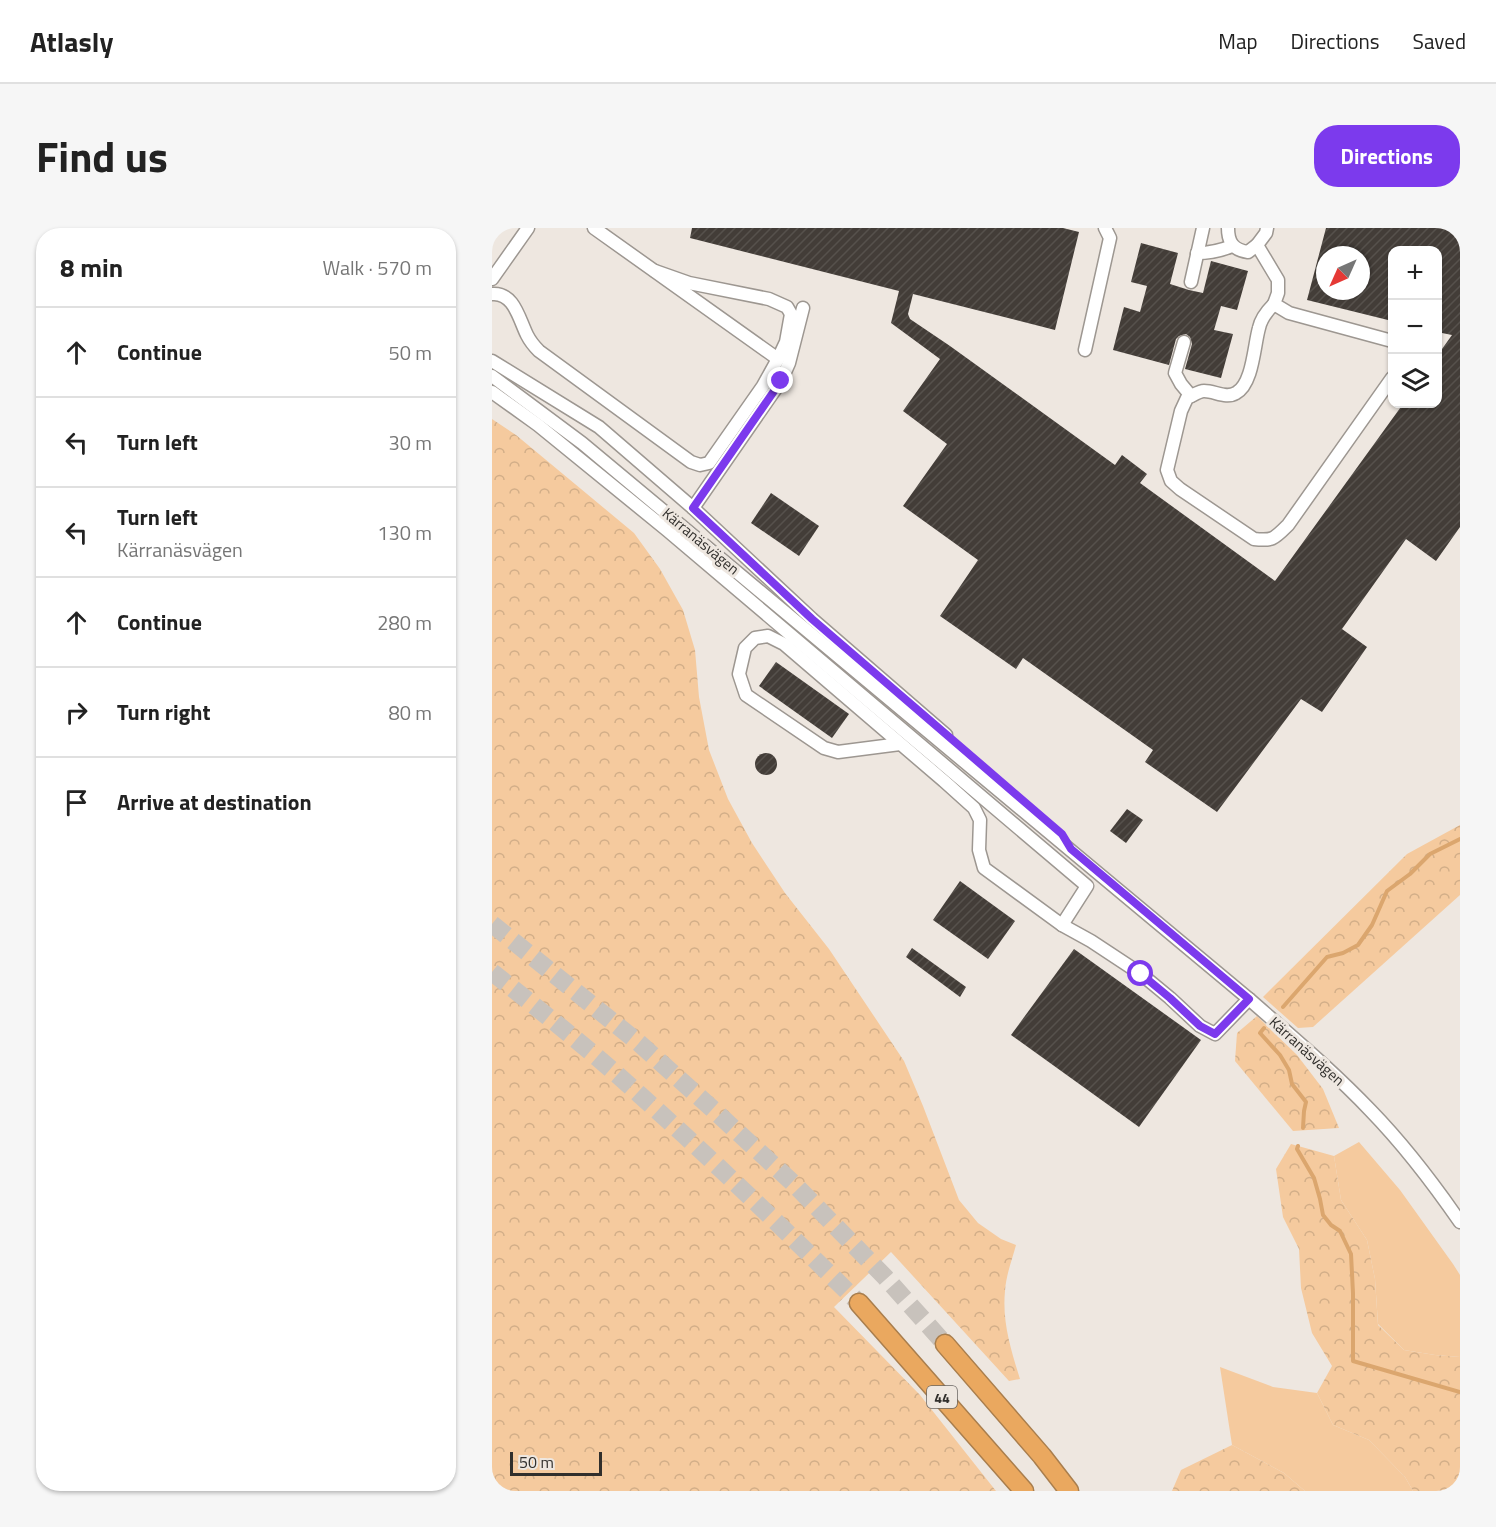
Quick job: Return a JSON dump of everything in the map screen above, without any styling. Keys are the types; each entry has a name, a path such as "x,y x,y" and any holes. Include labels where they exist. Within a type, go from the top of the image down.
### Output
{"highway":[{"name":"44","path":"859,1303 1024,1491"},
{"name":"44","path":"945,1344 1042,1456 1069,1491"}],"street":[{"path":"492,279 528,228"},
{"path":"594,228 778,359"},
{"path":"1085,351 1110,238 1105,228"},
{"path":"1191,282 1203,228"},
{"path":"1228,228 1232,246 1239,251 1248,252 1257,245 1267,228"},
{"path":"1257,245 1278,280 1278,293 1274,304 1263,316 1245,386 1230,396 1202,390 1187,398 1167,470 1171,482 1254,539 1266,540 1276,537 1288,525 1388,384"},
{"path":"1197,253 1221,251 1232,246"},
{"path":"492,294 499,293 508,298 528,338 538,351 691,462 700,465 709,463 763,386 778,359 786,342 791,314 787,307 769,299 689,283 655,271"},
{"path":"1274,304 1289,313 1388,340"},
{"path":"693,508 781,381 789,363 803,308"},
{"path":"1184,342 1175,373 1191,396"},
{"path":"492,361 599,427 693,508 820,627 1062,834 1071,849"},
{"name":"Kärranäsvägen","path":"492,376 582,443 1249,999 1371,1110 1407,1151 1460,1222"},
{"path":"492,392 538,424 668,530 1087,886 1062,925"},
{"path":"900,744 838,752 824,748 746,695 739,674 745,648 755,638 768,636 784,644 900,744 974,808 980,820 979,850 984,868 1062,925 1141,974 1200,1026 1215,1034 1249,999"}],"green space":[{"path":"492,419 516,435 634,533 660,569 683,610 695,650 699,697 709,750 728,799 752,843 785,893 829,949 904,1061 959,1200 978,1223 1001,1239 1016,1245 1007,1279 1004,1302 1008,1336 1020,1379 1009,1381 891,1252 834,1307 920,1395 996,1491 492,1491"},
{"path":"1460,825 1460,895 1313,1027 1298,1028 1263,997 1407,854"},
{"path":"1257,1016 1297,1055 1323,1089 1339,1128 1293,1131 1235,1061 1237,1033"},
{"path":"1359,1142 1400,1190 1460,1275 1460,1357 1404,1350 1378,1324 1375,1279 1367,1240 1341,1200 1334,1156"},
{"path":"1291,1144 1334,1156 1341,1200 1367,1240 1375,1279 1378,1325 1404,1350 1460,1357 1460,1491 1413,1491 1405,1477 1369,1440 1333,1425 1317,1393 1332,1366 1312,1333 1301,1288 1299,1249 1283,1217 1276,1169"},
{"path":"1220,1367 1273,1387 1317,1393 1333,1425 1369,1440 1405,1477 1413,1491 1305,1491 1284,1473 1232,1445"},
{"path":"1232,1445 1284,1473 1305,1491 1172,1491 1181,1470"}],"building":[{"path":"692,228 1063,228 1079,232 1055,330 913,294 908,314 910,319 1115,465 1122,455 1147,474 1140,483 1275,581 1400,408 1442,408 1442,349 1452,335 1442,333 1442,246 1388,246 1388,320 1307,300 1316,266 1316,300 1370,300 1370,246 1321,246 1326,228 1460,229 1460,527 1436,561 1406,539 1342,629 1367,647 1322,712 1301,699 1217,812 1145,762 1153,750 1023,658 1016,669 940,616 978,560 903,506 947,444 903,411 940,359 891,323 899,291 690,238"},
{"path":"1141,243 1178,253 1170,284 1189,290 1203,293 1211,261 1248,271 1237,310 1221,306 1214,330 1233,334 1221,378 1185,369 1192,344 1190,337 1186,334 1176,339 1169,365 1113,350 1124,307 1140,312 1147,286 1131,282"},
{"path":"771,493 819,526 799,556 751,523"},
{"path":"776,662 849,714 832,738 759,686"},
{"path":"766,753 776,760 777,764 770,774 766,775 756,768 755,764 762,754"},
{"path":"1127,809 1143,820 1126,843 1110,831"},
{"path":"960,881 1015,921 988,959 933,920"},
{"path":"912,948 966,987 960,997 906,957"},
{"path":"1074,949 1201,1040 1139,1127 1011,1035"}],"waterway":[{"path":"1283,1007 1327,957 1343,953 1358,945 1372,925 1387,891 1410,874 1430,854 1460,839"},
{"path":"1264,1028 1260,1033 1280,1055 1289,1070 1292,1084 1306,1102 1303,1128"},
{"path":"1298,1146 1297,1149 1314,1178 1323,1215 1340,1231 1351,1254 1353,1361 1460,1392"}],"tunnel":[{"path":"492,924 639,1043 794,1184 885,1277 945,1344"},
{"path":"492,972 640,1095 859,1303"}],"route":[{"path":"781,381 693,508 812,619 1062,834 1071,849 1249,999 1215,1034 1200,1026 1141,974"}]}
